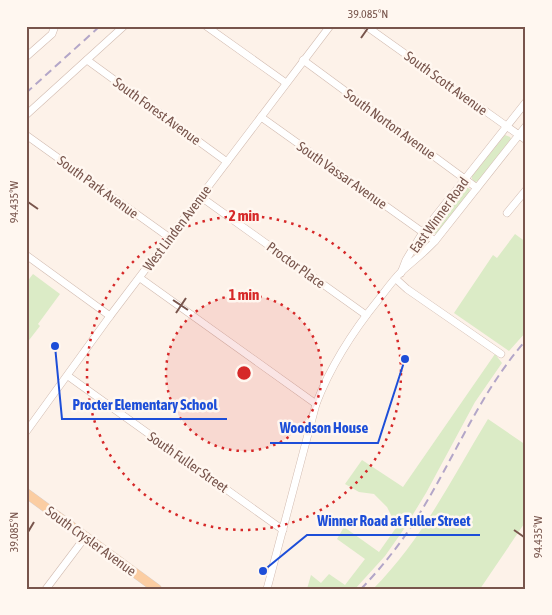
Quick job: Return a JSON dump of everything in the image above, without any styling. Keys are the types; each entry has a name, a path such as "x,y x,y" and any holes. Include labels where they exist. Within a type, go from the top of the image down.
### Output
{"main road":[{"name":"South Crysler Avenue","path":"26,493 156,589"}],"street":[{"path":"26,57 52,34 56,26"},
{"path":"26,115 124,26"},
{"path":"206,26 286,83"},
{"name":"West Linden Avenue","path":"26,432 110,316 330,26"},
{"name":"South Scott Avenue","path":"370,27 526,140"},
{"name":"South Forest Avenue","path":"87,60 227,162"},
{"name":"South Norton Avenue","path":"303,60 477,188"},
{"name":"East Winner Road","path":"401,272 423,232 526,102"},
{"name":"South Vassar Avenue","path":"261,117 435,241"},
{"name":"East Winner Road","path":"401,272 419,258 435,241 526,126"},
{"name":"South Park Avenue","path":"26,135 170,238"},
{"path":"507,213 526,190"},
{"name":"Proctor Place","path":"201,197 366,315"},
{"path":"26,255 110,316"},
{"path":"268,589 316,404 322,388 340,355 366,315 401,272"},
{"path":"140,278 316,404"},
{"path":"396,279 407,289 501,354"},
{"name":"South Fuller Street","path":"68,376 283,530"},
{"path":"46,589 86,536"}],"green space":[{"path":"505,135 511,139 478,181 475,182 472,176"},
{"path":"464,186 470,189 469,193 437,233 432,234 430,229"},
{"path":"515,234 526,242 526,332 509,351 454,313 493,255 497,258"},
{"path":"33,274 60,294 26,344 26,283"},
{"path":"495,354 502,363 475,402 426,493 385,556 355,589 307,589 311,575 321,583 329,574 345,585 365,559 337,539 344,527 379,552 398,525 387,507 374,494 359,492 345,484 362,460 403,487"},
{"path":"488,419 526,445 526,521 480,589 373,589 407,550 449,486"}],"railway":[{"path":"26,93 100,26"},
{"path":"361,589 377,572 412,526 494,382 526,340"}],"place":[{"name":"Procter Elementary School","path":"55,346"},
{"name":"Woodson House","path":"405,359"},
{"name":"Winner Road at Fuller Street","path":"263,571"}]}
